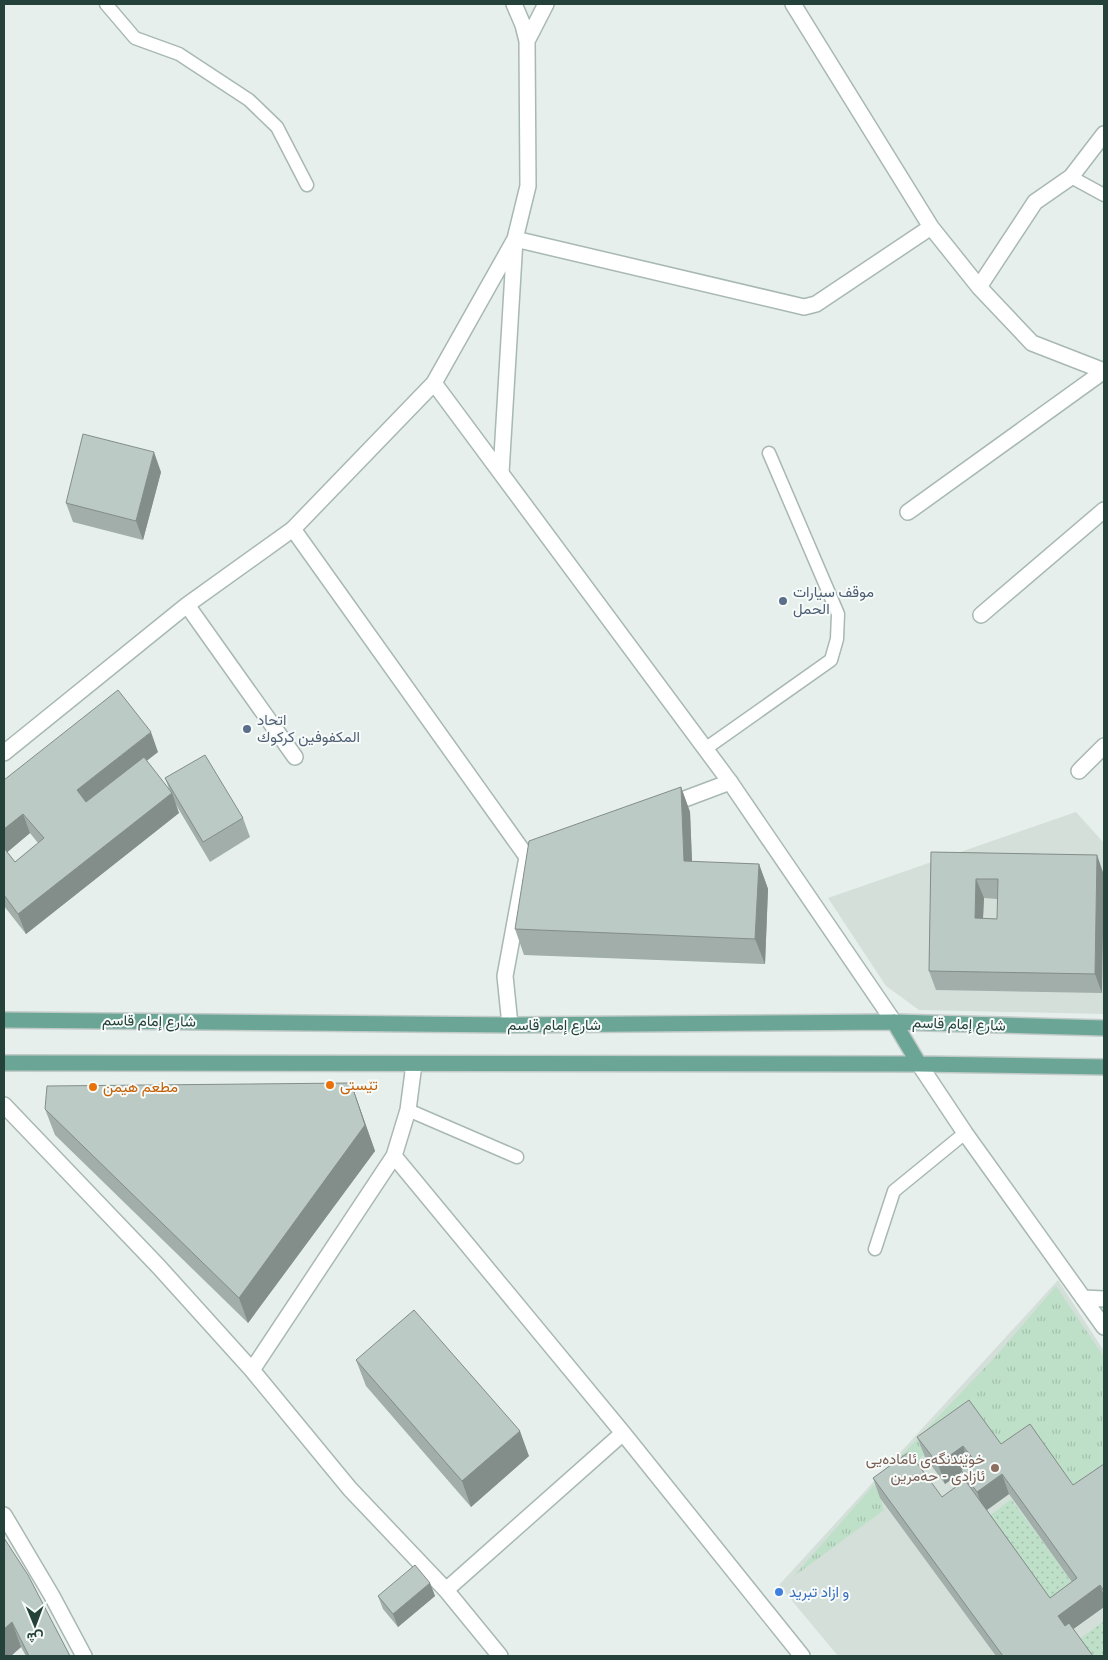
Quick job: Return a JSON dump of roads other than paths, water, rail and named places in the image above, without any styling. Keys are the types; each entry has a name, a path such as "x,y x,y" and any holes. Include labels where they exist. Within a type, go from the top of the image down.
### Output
{"main road":[{"name":"شارع إمام قاسم","path":"4,1020 510,1025 894,1022 1104,1028"},
{"path":"894,1022 919,1064"},
{"path":"4,1063 1104,1066"}],"street":[{"path":"501,474 515,239 528,186 527,41 523,25 514,4"},
{"path":"527,41 546,4"},
{"path":"793,4 931,227 979,287 1032,343 1104,371"},
{"path":"979,287 1035,202 1071,177 1104,134"},
{"path":"515,239 804,306 816,304 931,227"},
{"path":"4,753 187,606 293,529 434,383 515,239"},
{"path":"908,512 1104,371"},
{"path":"434,383 730,782 894,1022"},
{"path":"981,615 1104,510"},
{"path":"293,529 527,857 505,976 510,1025"},
{"path":"187,606 295,758"},
{"path":"1079,771 1104,746"},
{"path":"656,809 730,782"},
{"path":"527,857 555,847"},
{"path":"252,1370 394,1156 408,1110 414,1064"},
{"path":"919,1064 965,1133 1104,1327"},
{"path":"4,1105 159,1267 252,1370 350,1489 446,1590 500,1656"},
{"path":"394,1156 623,1433 802,1656"},
{"path":"1083,1298 1104,1299"},
{"path":"446,1590 623,1433"},
{"path":"4,1515 52,1596 84,1656"}],"lane":[{"path":"106,4 135,38 178,54 249,100 277,127 307,185"},
{"path":"1071,177 1104,195"},
{"path":"705,749 831,660 837,639 838,614 769,453"},
{"path":"408,1110 517,1157"},
{"path":"875,1249 894,1191 965,1133"}],"place":[{"name":"موقف سيارات الحمل","path":"783,601"},
{"name":"اتحاد المكفوفين كركوك","path":"247,729"},
{"name":"تێستی","path":"330,1085"},
{"name":"مطعم هيمن","path":"93,1087"},
{"name":"خوێندنگەی ئامادەیی ئازادی - حەمرین","path":"995,1468"},
{"name":"و ازاد تبريد","path":"779,1592"}]}
